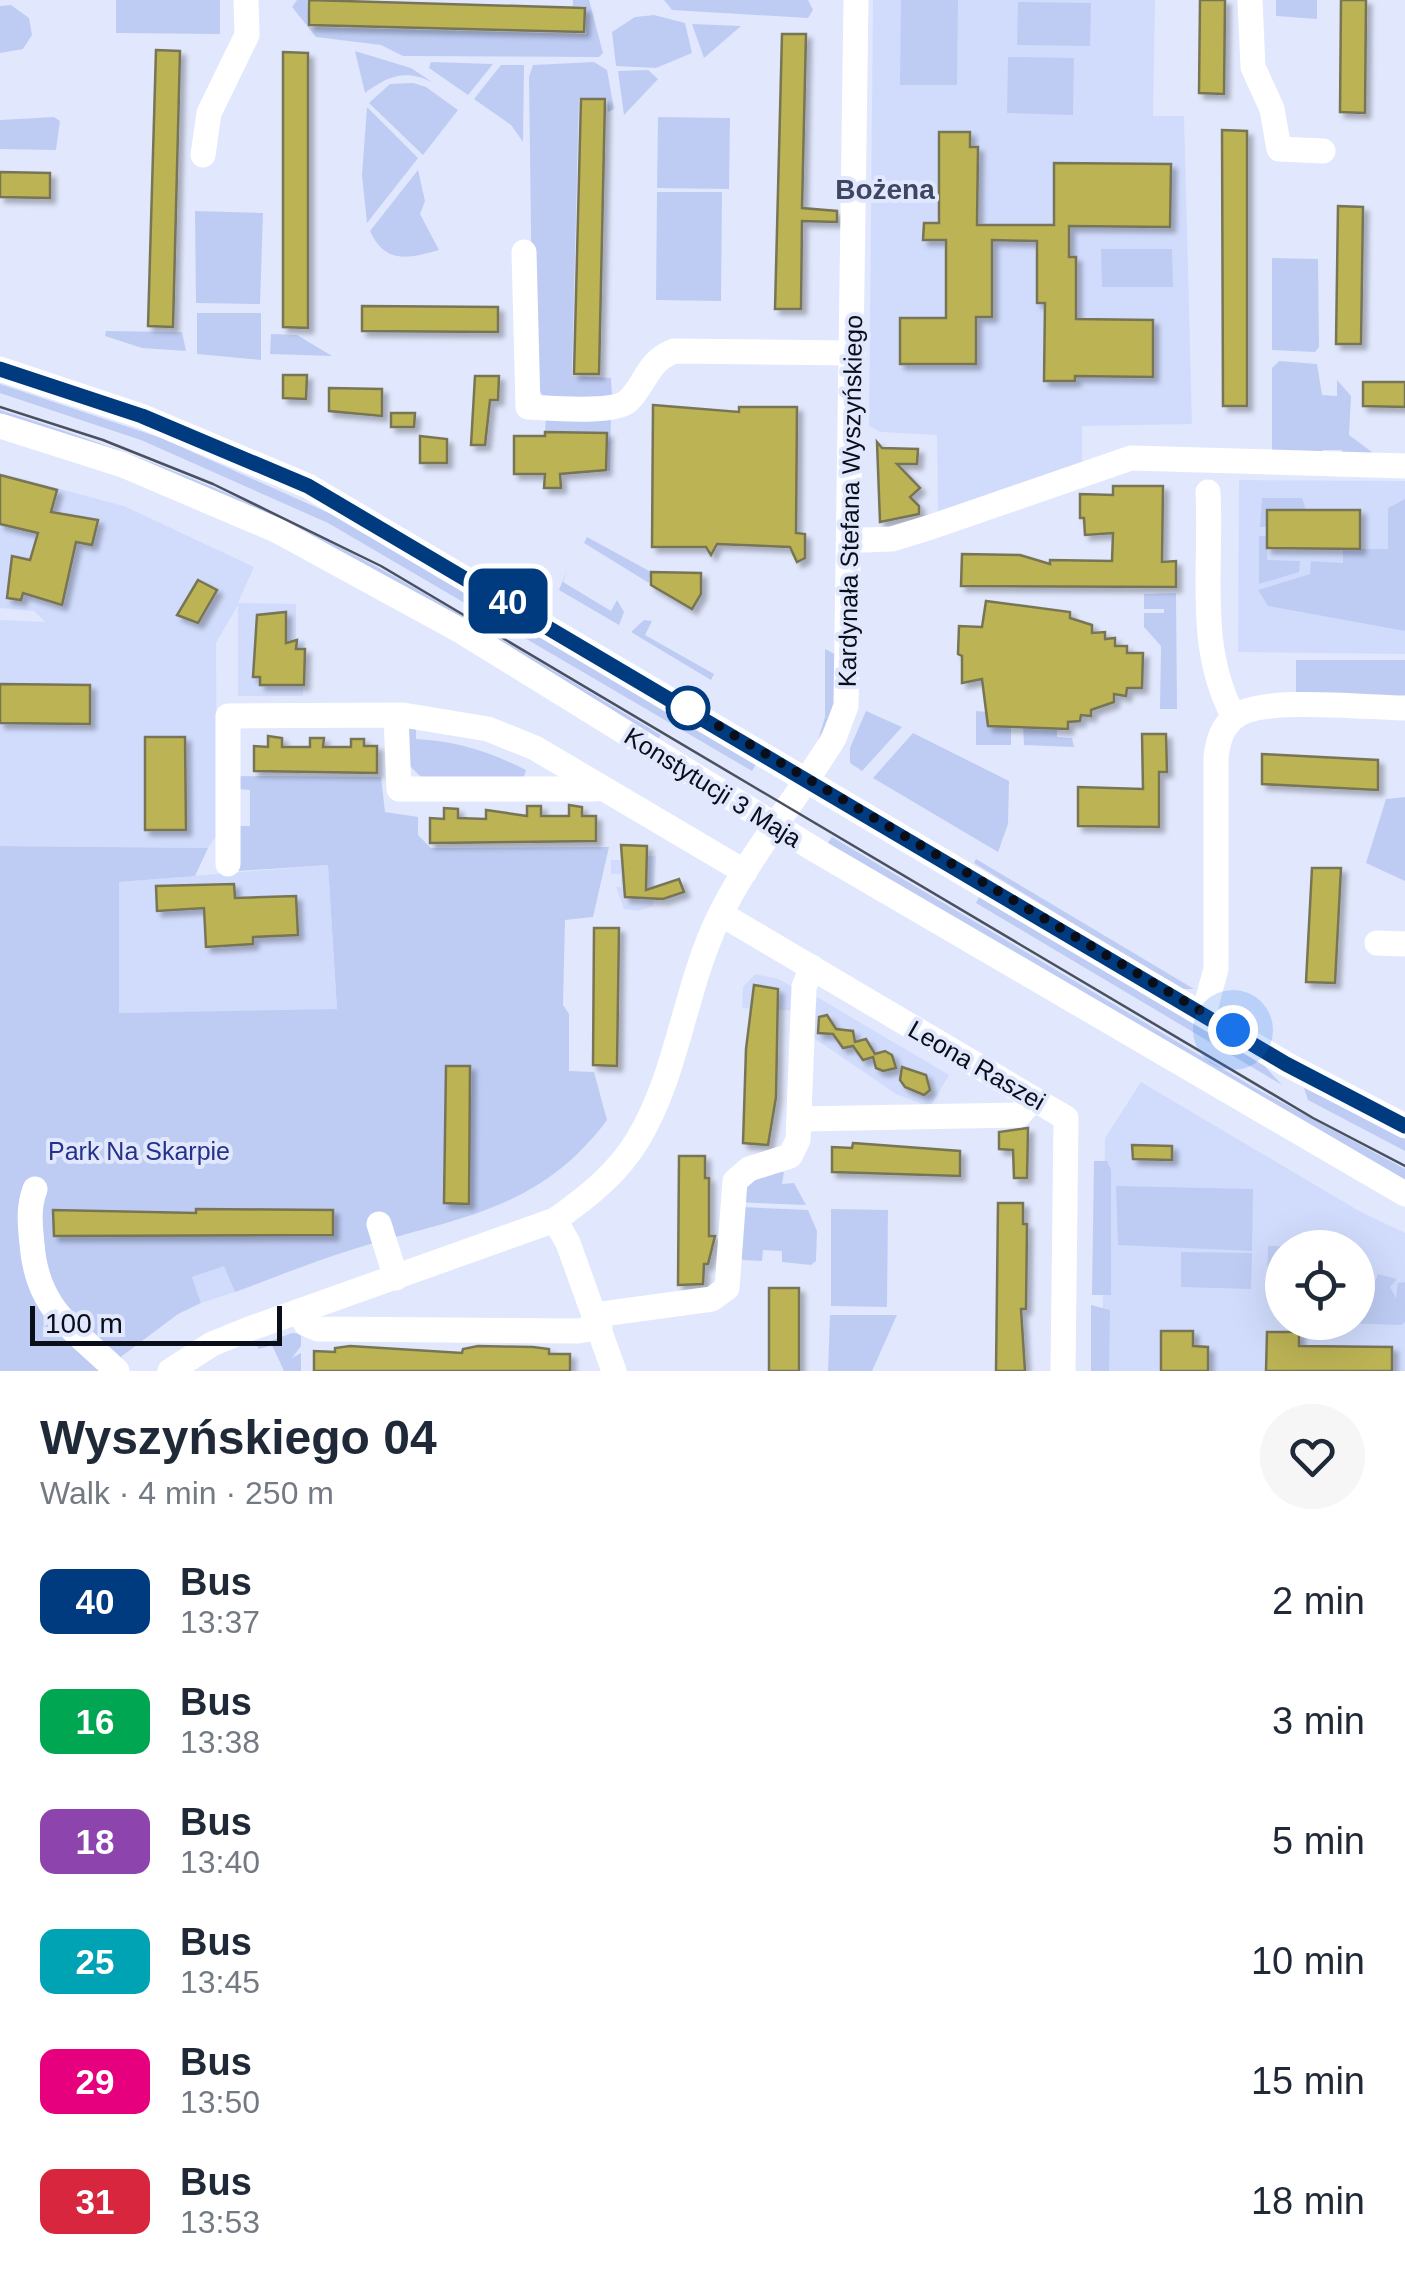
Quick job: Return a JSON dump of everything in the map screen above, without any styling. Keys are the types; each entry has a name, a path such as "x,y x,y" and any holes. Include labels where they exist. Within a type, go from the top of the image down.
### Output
{"street":[{"path":"203,155 209,113 246,35 246,0"},
{"name":"Kardynała Stefana Wyszyńskiego","path":"170,1371 212,1344 555,1220 597,1189 635,1145 648,1122 689,988 720,914 834,738 846,706 856,0"},
{"path":"1250,0 1253,67 1272,108 1278,149 1322,151"},
{"path":"524,252 528,407 617,408 631,398 649,366 674,351 852,352"},
{"path":"0,369 142,416 308,486 1366,1110 1405,1126"},
{"name":"Konstytucji 3 Maja","path":"0,426 122,465 278,532 461,631 776,825 1405,1194"},
{"path":"864,540 892,539 1132,458 1405,466"},
{"path":"1208,492 1209,654 1216,685 1234,717"},
{"path":"1204,1013 1216,969 1216,757 1222,732 1234,717 1270,707 1405,708"},
{"path":"228,864 228,716 396,716 488,729 535,748 746,872"},
{"path":"396,716 399,788 602,789"},
{"name":"Leona Raszei","path":"720,914 1066,1118 1063,1371"},
{"path":"1377,943 1405,944"},
{"path":"300,1312 306,1324 318,1328 578,1331 598,1321 722,1294 730,1272 735,1180 746,1170 790,1156 801,1119 804,988 812,967"},
{"path":"801,1119 1019,1115 1033,1099"},
{"path":"34,1189 30,1206 37,1285 54,1312 116,1371"},
{"path":"555,1220 598,1321 614,1371"},
{"path":"379,1224 396,1278"}],"shaded area":[{"path":"873,0 1155,0 1153,116 1184,116 1192,424 1082,426 1082,462 938,516 937,435 881,432 869,426"},
{"path":"0,473 124,506 254,567 238,603 296,604 296,640 305,641 303,696 238,696 238,605 216,643 217,835 208,848 0,846 0,620 45,622 34,611 0,608"},
{"path":"1239,480 1405,481 1405,654 1238,652"},
{"path":"635,856 656,856 653,906 638,911 624,909 616,887 621,887 621,874 611,874 611,860 635,860"},
{"path":"328,865 337,1010 119,1013 119,882"},
{"path":"755,974 779,979 800,992 799,1011 742,1008 743,987"},
{"path":"817,997 949,1075 930,1107 896,1094 811,1036"},
{"path":"1141,1082 1361,1212 1405,1233 1405,1371 1102,1371 1105,1138"},
{"path":"224,1265 235,1292 201,1303 192,1277"}],"green space":[{"path":"116,0 220,0 220,34 116,33"},
{"path":"297,0 307,0 309,27 586,34 586,6 573,6 573,0 589,0 603,53 599,57 403,56 381,45 316,37 292,7"},
{"path":"664,0 808,0 813,10 808,18 672,10"},
{"path":"901,0 958,0 957,85 900,85"},
{"path":"1276,0 1317,0 1317,19 1276,16"},
{"path":"1018,2 1091,3 1090,46 1017,45"},
{"path":"11,5 29,18 32,35 23,49 0,53 0,6"},
{"path":"654,15 685,23 692,53 656,68 616,66 612,32 635,17"},
{"path":"692,24 741,26 704,58"},
{"path":"355,51 411,68 435,84 415,76 398,76 365,93"},
{"path":"1008,57 1074,58 1073,115 1007,113"},
{"path":"431,62 493,64 468,95 429,68"},
{"path":"594,62 607,70 614,109 608,112 607,98 579,98 572,376 611,378 612,398 545,399 533,381 529,77 533,65"},
{"path":"501,65 524,65 523,142 511,125 474,99"},
{"path":"648,70 658,79 624,115 618,71"},
{"path":"390,84 426,87 458,110 423,155 369,103"},
{"path":"367,107 418,158 367,223 362,175"},
{"path":"54,117 60,121 56,150 0,149 0,120"},
{"path":"658,117 730,118 729,189 657,188"},
{"path":"418,170 425,201 420,214 439,250 408,257 390,254 370,231"},
{"path":"657,192 722,192 721,301 656,300"},
{"path":"195,211 263,213 260,304 196,303"},
{"path":"1101,249 1172,249 1173,287 1102,287"},
{"path":"1272,258 1318,259 1319,347 1315,352 1272,350"},
{"path":"197,313 261,313 261,360 197,354"},
{"path":"106,331 182,332 186,351 142,348 105,336"},
{"path":"271,334 297,335 332,356 270,354"},
{"path":"1279,361 1317,364 1322,395 1337,396 1337,380 1351,396 1349,435 1380,458 1341,457 1342,450 1323,450 1322,457 1272,454 1272,368"},
{"path":"0,384 161,438 331,514 757,763 752,771 328,523 141,440 0,393"},
{"path":"0,410 151,462 298,526 436,600 661,735 658,739 414,592 301,531 0,414"},
{"path":"546,415 611,415 610,471 606,470 606,433 545,432"},
{"path":"1262,498 1302,498 1306,510 1268,510 1268,527 1260,527"},
{"path":"1405,499 1405,631 1268,606 1258,590 1310,574 1311,561 1343,563 1343,549 1388,549 1388,508"},
{"path":"1259,536 1268,536 1267,560 1300,561 1299,572 1259,584"},
{"path":"587,537 651,572 649,583 584,543"},
{"path":"567,570 563,582 611,611 617,600 624,612 619,625 559,590"},
{"path":"1176,593 1177,709 1160,709 1161,646 1144,627 1144,613 1164,613 1164,609 1144,609 1144,594"},
{"path":"644,620 652,621 645,635 714,674 711,680 631,632"},
{"path":"825,649 837,655 834,707 817,743 825,717"},
{"path":"1296,660 1405,660 1405,699 1296,698"},
{"path":"866,711 902,727 862,771 850,763 850,748"},
{"path":"976,711 1011,723 1011,745 976,745"},
{"path":"405,724 416,725 416,739 473,748 526,770 522,782 421,777 408,764"},
{"path":"1023,724 1057,728 1057,737 1072,738 1074,747 1024,745"},
{"path":"913,733 1009,781 1008,824 998,852 873,778"},
{"name":"Park Na Skarpie","path":"237,776 381,777 385,812 418,817 418,835 431,848 609,847 593,917 565,920 563,1005 569,1014 569,1071 594,1072 607,1120 552,1175 491,1208 336,1255 235,1292 224,1266 192,1277 201,1303 178,1314 102,1371 0,1371 0,846 208,848 195,876 119,882 119,1013 337,1009 328,865 238,871 236,826 250,826 250,790 236,789"},
{"path":"1405,797 1405,881 1366,863 1386,799"},
{"path":"832,837 1255,1088 1405,1169 1405,1182 827,844"},
{"path":"976,859 1194,989 1180,989 974,863"},
{"path":"979,897 1260,1061 1282,1085 976,903"},
{"path":"1304,1088 1405,1137 1405,1151 1308,1100"},
{"path":"1094,1161 1107,1161 1111,1170 1111,1295 1092,1295"},
{"path":"769,1172 784,1172 782,1184 794,1183 806,1205 735,1202 740,1188"},
{"path":"1116,1186 1253,1189 1252,1251 1118,1245"},
{"path":"741,1207 808,1210 817,1231 816,1261 811,1265 782,1262 782,1251 763,1250 762,1261 743,1260 735,1252"},
{"path":"831,1209 888,1210 887,1307 831,1306"},
{"path":"1181,1252 1252,1253 1251,1289 1181,1287"},
{"path":"1378,1274 1397,1279 1390,1287 1396,1298 1398,1283 1405,1282 1405,1322 1375,1324"},
{"path":"1091,1305 1110,1310 1109,1371 1091,1371"},
{"path":"830,1315 897,1315 872,1371 828,1371"},
{"path":"292,1333 301,1334 301,1346 292,1358 301,1353 301,1371 284,1371 272,1345 259,1349 257,1346"}],"building":[{"path":"309,0 585,8 584,32 309,25"},
{"path":"1200,0 1225,0 1224,94 1199,93"},
{"path":"1341,0 1366,0 1365,113 1340,112"},
{"path":"782,34 806,34 802,208 837,211 837,222 802,221 801,309 775,309"},
{"path":"156,50 180,51 173,327 148,326"},
{"path":"283,52 308,53 308,328 283,327"},
{"path":"581,99 605,99 599,374 574,374"},
{"path":"1222,130 1247,131 1247,406 1223,406"},
{"path":"939,132 970,132 970,147 978,147 977,225 1054,225 1054,163 1171,164 1170,227 1069,226 1069,257 1076,257 1076,319 1153,320 1153,377 1075,376 1075,381 1044,381 1045,303 1037,303 1037,241 992,240 992,317 976,317 976,364 900,364 900,318 946,318 946,240 923,240 924,223 939,223"},
{"path":"0,172 50,173 50,198 0,197"},
{"path":"1338,206 1363,207 1361,344 1336,344"},
{"path":"362,306 498,307 498,332 362,331"},
{"path":"283,375 307,375 306,399 283,398"},
{"path":"475,376 499,376 498,400 490,400 485,445 471,445"},
{"path":"1363,382 1405,382 1405,407 1363,406"},
{"path":"329,388 382,389 382,416 329,411"},
{"path":"653,405 739,412 739,407 797,407 796,533 805,534 805,558 797,562 790,547 717,544 711,555 706,547 652,547"},
{"path":"391,413 415,413 414,427 391,427"},
{"path":"545,432 607,433 606,470 560,474 561,488 544,488 545,474 514,474 514,436 545,436"},
{"path":"420,436 447,439 447,463 420,463"},
{"path":"877,442 882,448 918,449 917,464 897,464 920,488 910,497 919,506 919,514 880,522"},
{"path":"0,475 57,490 51,512 98,520 92,545 76,542 62,605 23,593 21,600 7,598 12,556 30,560 38,533 0,524"},
{"path":"1113,486 1163,486 1162,562 1176,561 1176,587 961,586 962,554 1020,555 1050,564 1050,560 1112,561 1113,533 1085,535 1080,494 1113,495"},
{"path":"1267,510 1360,510 1360,549 1267,548"},
{"path":"651,572 701,573 701,594 692,609 651,585"},
{"path":"198,580 217,590 198,623 177,615"},
{"path":"986,601 1070,612 1070,618 1092,625 1092,633 1105,632 1105,639 1115,638 1115,646 1127,646 1127,653 1143,653 1142,688 1127,688 1126,696 1114,694 1114,702 1091,710 1091,716 1081,715 1080,721 1068,722 1068,729 988,726 982,679 962,683 962,656 958,654 959,626 982,627"},
{"path":"286,612 286,643 297,640 296,649 305,649 304,685 260,685 260,677 253,677 257,615"},
{"path":"0,684 90,685 90,724 0,723"},
{"path":"1142,734 1166,734 1167,772 1159,772 1159,827 1078,826 1078,787 1143,789"},
{"path":"268,736 282,738 282,747 310,747 310,738 324,738 323,747 351,747 351,739 364,739 364,746 377,746 377,773 254,771 254,746 268,747"},
{"path":"145,737 185,737 186,830 145,830"},
{"path":"1262,754 1378,760 1378,790 1262,784"},
{"path":"569,805 582,807 582,816 596,816 596,841 430,843 430,818 444,819 444,808 458,809 458,818 486,819 486,810 527,816 527,806 541,806 541,816 569,816"},
{"path":"621,845 647,846 646,890 679,879 684,892 663,899 625,897"},
{"path":"1312,868 1341,868 1335,983 1306,982"},
{"path":"234,884 235,898 296,896 298,935 253,937 253,944 206,947 204,908 157,911 156,886"},
{"path":"594,928 619,928 617,1066 593,1065"},
{"path":"754,985 778,989 776,1097 768,1145 743,1143 746,1049"},
{"path":"827,1015 836,1029 853,1031 855,1042 866,1039 875,1054 885,1051 892,1055 896,1068 876,1068 873,1057 863,1060 853,1046 843,1048 833,1034 818,1033 819,1017"},
{"path":"446,1066 470,1066 469,1204 444,1203"},
{"path":"902,1067 926,1075 930,1090 924,1095 905,1087 900,1080"},
{"path":"1028,1128 1027,1178 1014,1178 1013,1150 999,1149 999,1132"},
{"path":"853,1143 960,1151 960,1176 832,1172 832,1147 852,1148"},
{"path":"1132,1145 1172,1146 1172,1160 1133,1159"},
{"path":"679,1156 705,1156 709,1236 715,1236 708,1264 704,1264 703,1284 678,1285"},
{"path":"998,1203 1023,1203 1023,1224 1027,1224 1026,1309 1021,1309 1025,1371 996,1371"},
{"path":"196,1209 333,1210 333,1235 54,1236 53,1210 196,1213"},
{"path":"769,1288 799,1288 799,1371 769,1371"},
{"path":"1161,1331 1193,1331 1193,1346 1208,1347 1208,1371 1161,1371"},
{"path":"1267,1340 1299,1340 1299,1346 1392,1347 1392,1371 1266,1371"},
{"path":"478,1346 533,1347 549,1349 549,1354 570,1354 570,1371 314,1371 314,1351 335,1352 335,1348 462,1353 463,1349"}],"tram line":[{"path":"0,407 103,440 213,484 381,566 1313,1118 1405,1166"}],"bus line":[{"name":"40","path":"0,369 142,416 308,486 548,624 1286,1064 1366,1110 1405,1126"}],"district":[{"name":"Bożena","path":"885,189"}],"route":[{"path":"688,708 1233,1030"}]}
